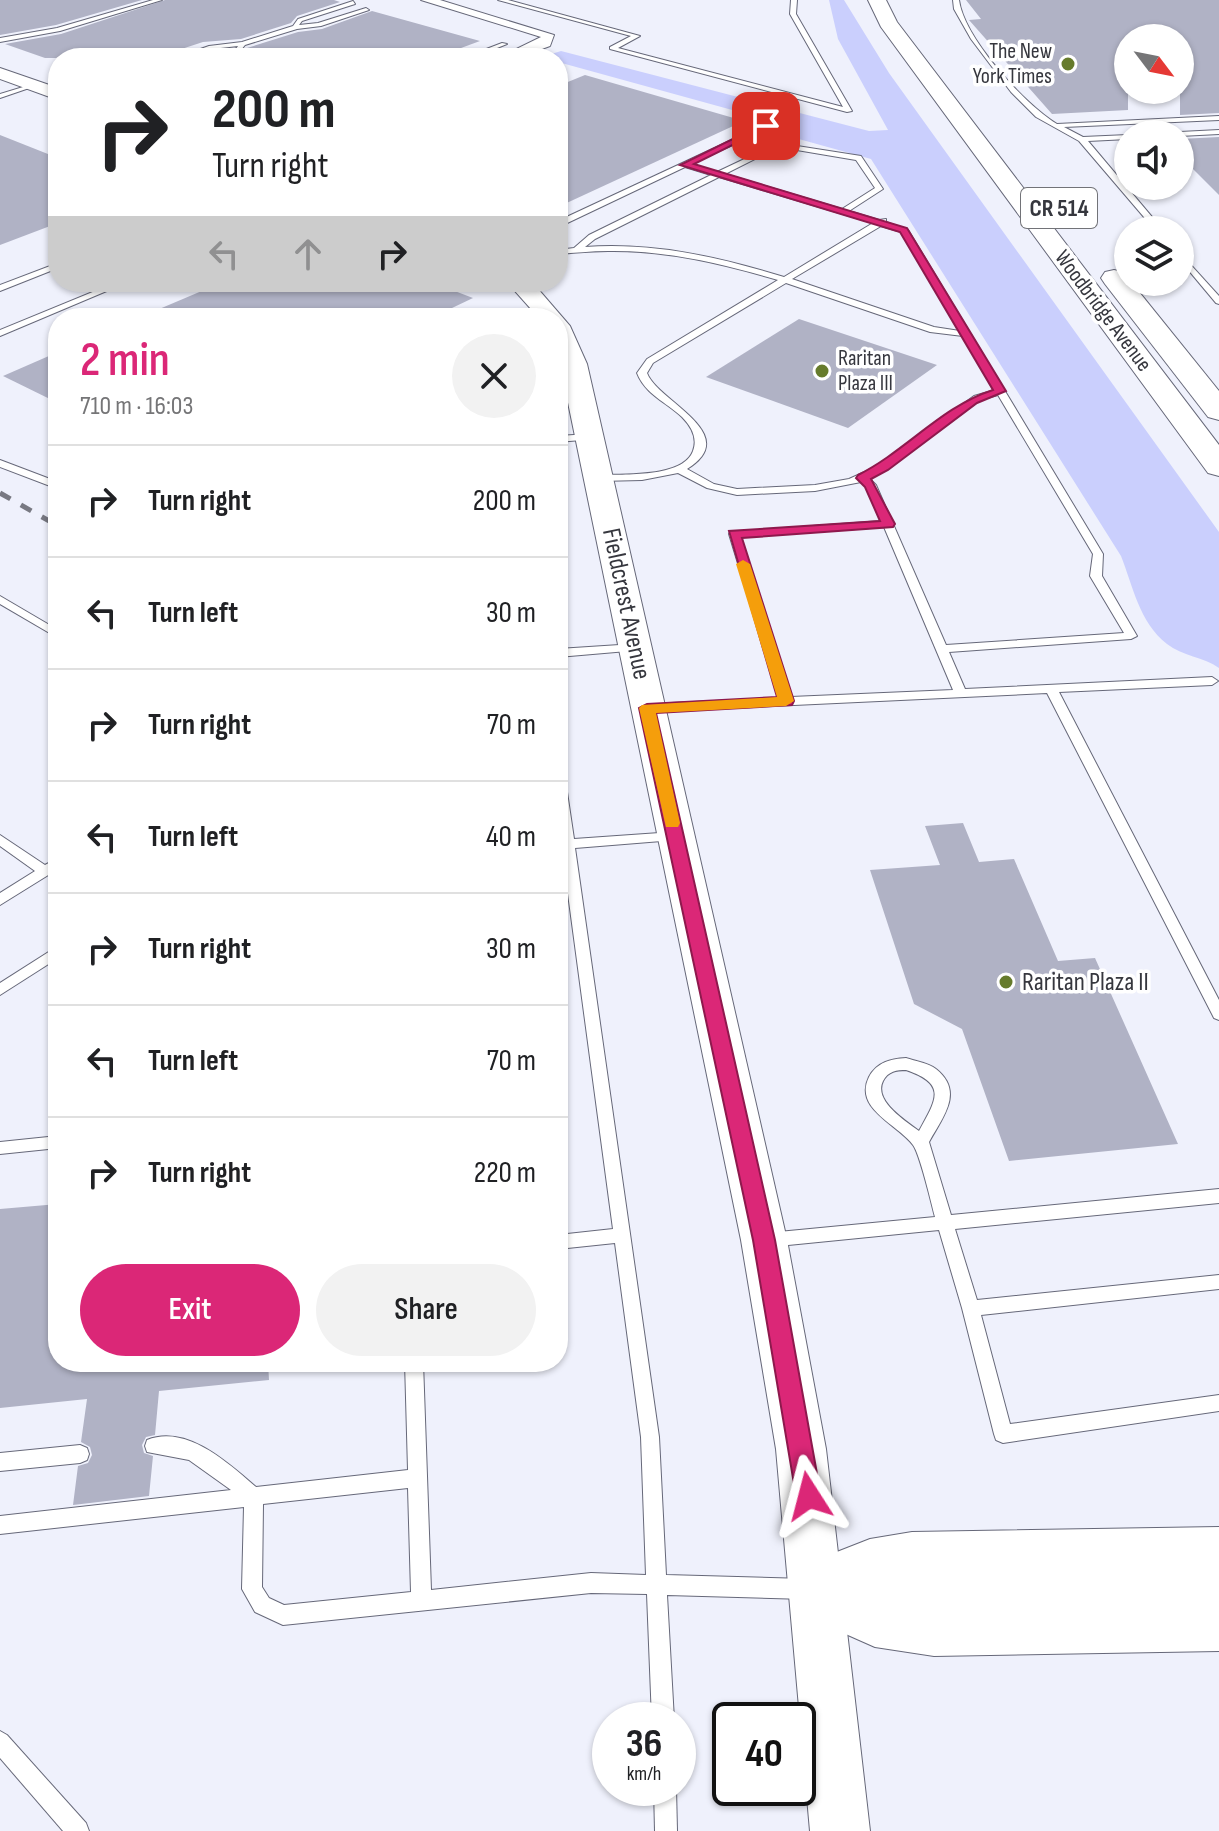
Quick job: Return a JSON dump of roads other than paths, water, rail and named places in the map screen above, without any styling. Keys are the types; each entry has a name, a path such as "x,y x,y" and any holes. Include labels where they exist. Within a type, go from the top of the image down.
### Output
{"main road":[{"name":"Woodbridge Avenue","path":"877,0 888,23 1219,466"},
{"name":"CR 514","path":"921,27 1014,152"},
{"name":"Woodbridge Avenue","path":"1102,263 1219,411"},
{"path":"818,1590 870,1570 912,1563 1219,1557"},
{"path":"818,1590 875,1615 918,1622 1219,1619"}],"street":[{"path":"427,0 548,35 545,43 520,48"},
{"path":"0,73 48,90"},
{"path":"528,292 543,308"},
{"name":"Fieldcrest Avenue","path":"568,346 574,358 574,438 599,478 674,836 764,1240 808,1484 840,1831"}],"lane":[{"path":"0,40 58,30 159,0"},
{"path":"501,0 637,36 612,48 849,111 793,14 794,0"},
{"path":"956,0 957,12 978,46 1029,108 1055,126 1082,139 1147,216"},
{"path":"293,28 300,20 353,3"},
{"path":"208,48 243,44 366,10"},
{"path":"240,48 243,44"},
{"path":"0,96 35,85"},
{"path":"1055,126 1219,118"},
{"path":"568,220 766,126"},
{"path":"1194,133 1219,132"},
{"path":"1082,139 1114,138"},
{"path":"578,249 592,237 778,145 853,156 863,162 879,189 844,211"},
{"path":"685,165 844,211 886,219 904,230 1098,554 1096,576 1131,636 943,649"},
{"path":"680,470 697,457 699,436 686,416 648,386 642,373 646,364 886,219"},
{"path":"568,221 576,226"},
{"path":"577,237 578,249"},
{"path":"568,250 657,248 710,259 933,330 966,334"},
{"path":"0,288 48,269"},
{"path":"1194,272 1219,301"},
{"path":"61,308 100,292"},
{"path":"0,333 48,313"},
{"path":"599,478 680,470 720,489 746,492 824,487 862,478 884,467 973,400 1000,391"},
{"path":"0,463 48,482"},
{"path":"862,478 871,485 960,691"},
{"path":"786,701 734,534 888,524"},
{"path":"0,599 48,629"},
{"path":"568,652 635,648"},
{"path":"647,708 1212,681"},
{"path":"1052,690 1219,1014"},
{"path":"568,845 674,836"},
{"path":"0,839 48,865"},
{"path":"0,900 48,870"},
{"path":"568,878 623,1235 650,1437 662,1702"},
{"path":"0,990 48,958"},
{"path":"921,1142 942,1104 941,1084 930,1072 913,1065 883,1069 874,1080 875,1098 921,1142 971,1308 1003,1434 1219,1403"},
{"path":"0,1148 48,1143"},
{"path":"764,1240 1219,1196"},
{"path":"568,1241 623,1235"},
{"path":"971,1308 1219,1282"},
{"path":"414,1372 421,1602"},
{"path":"154,1446 177,1445 197,1453 254,1497"},
{"path":"0,1462 80,1454"},
{"path":"0,1525 417,1478"},
{"path":"254,1497 250,1580 255,1598 272,1612 292,1617 567,1584 659,1583 818,1590"},
{"path":"0,1742 78,1831"},
{"path":"665,1806 666,1831"}],"railway":[{"path":"0,493 48,520"}],"place":[{"name":"The New York Times","path":"1068,64"},
{"name":"Raritan Plaza III","path":"822,371"},
{"name":"Raritan Plaza II","path":"1006,982"}]}
